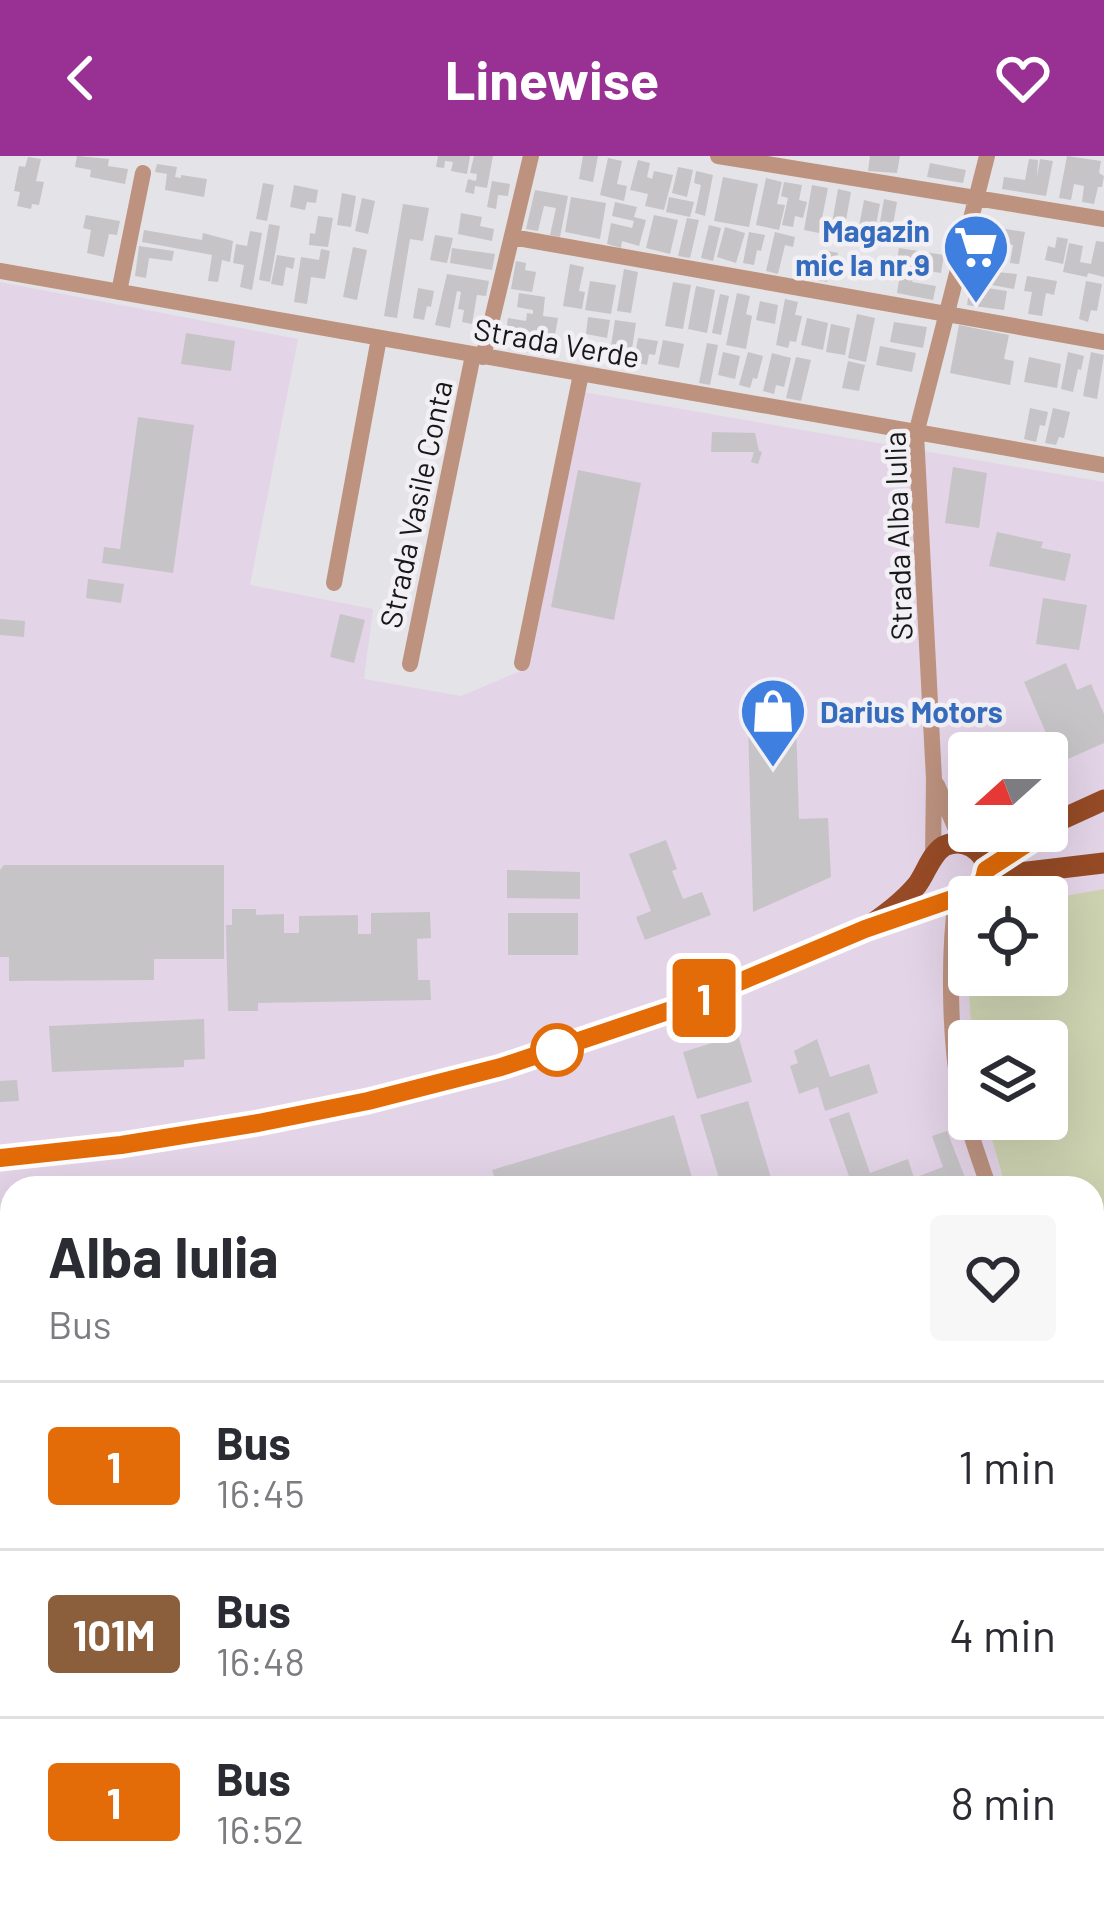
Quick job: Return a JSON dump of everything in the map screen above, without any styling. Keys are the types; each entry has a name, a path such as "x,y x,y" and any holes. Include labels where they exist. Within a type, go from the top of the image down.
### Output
{"main road":[{"path":"1068,818 1104,800"},
{"path":"865,929 905,898 948,846"},
{"path":"974,852 983,860 984,876"},
{"path":"985,873 1014,852"},
{"path":"931,862 932,884 948,894"},
{"path":"1044,876 1104,863"},
{"path":"985,873 1074,868"},
{"path":"0,1158 217,1130 458,1078 651,1018 865,929 948,903"}],"street":[{"name":"Strada Vasile Conta","path":"410,664 478,356 532,156"},
{"path":"718,156 1104,219"},
{"name":"Strada Alba Iulia","path":"931,862 934,779 916,434 987,156"},
{"path":"119,292 143,173"},
{"path":"512,237 1104,342"},
{"name":"Strada Verde","path":"0,271 1104,465"},
{"path":"334,583 379,338"},
{"path":"522,663 581,374"},
{"name":"Strada Alba Iulia","path":"934,779 948,807"},
{"path":"953,996 962,1104 985,1176"}],"shaded area":[{"path":"0,282 298,339 250,585 373,609 364,679 461,696 530,667 583,392 1104,482 1104,889 1068,895 1068,876 948,876 948,996 969,996 971,1020 948,1020 948,1140 992,1140 1003,1176 0,1176"}],"green space":[{"path":"1104,889 1104,1176 1003,1176 992,1140 1068,1140 1068,1020 971,1020 969,996 1068,996 1068,895"}],"building":[{"path":"77,156 109,159 108,166 128,169 125,184 90,177 91,170 75,167"},
{"path":"438,156 470,156 467,174 451,171 453,162 436,167"},
{"path":"474,156 493,156 487,188 475,186 474,194 465,192 468,179 476,181 477,174 470,173"},
{"path":"583,156 598,156 593,182 579,179"},
{"path":"870,156 900,156 897,173 868,171"},
{"path":"1067,156 1101,161 1099,173 1104,176 1094,204 1082,202 1084,186 1074,184 1071,200 1059,198"},
{"path":"28,157 41,159 36,181 44,182 39,205 32,204 31,209 17,206 20,192 14,191 19,166 25,167"},
{"path":"608,158 622,161 617,184 627,186 624,201 600,195"},
{"path":"1029,159 1038,160 1037,177 1040,159 1053,161 1046,196 1002,189 1004,177 1025,180"},
{"path":"638,160 650,163 647,177 652,179 654,171 673,175 664,210 645,206 648,194 630,190"},
{"path":"930,163 966,170 963,183 927,177"},
{"path":"157,164 177,167 175,177 207,179 204,197 165,190 167,174 155,172"},
{"path":"678,167 693,170 687,197 672,193"},
{"path":"696,171 713,175 705,216 695,213 701,185 694,183"},
{"path":"723,177 758,184 749,227 714,221"},
{"path":"766,178 782,182 777,204 785,205 779,230 756,225"},
{"path":"492,181 510,184 508,196 498,195 496,209 487,207"},
{"path":"784,182 802,185 799,200 807,202 803,218 795,216 793,227 782,225 788,198 781,196"},
{"path":"263,183 274,185 267,221 256,219"},
{"path":"294,185 318,190 316,203 307,202 305,210 290,207"},
{"path":"812,185 828,188 819,233 804,230"},
{"path":"838,189 851,192 845,226 832,223"},
{"path":"535,190 568,196 560,237 550,235 556,208 544,206 538,231 526,229"},
{"path":"342,193 356,196 351,227 337,225"},
{"path":"571,197 606,203 600,239 565,232"},
{"path":"669,197 694,202 690,217 666,212"},
{"path":"362,198 375,201 368,234 355,231"},
{"path":"884,199 897,202 891,236 878,234"},
{"path":"864,200 880,204 874,235 858,232"},
{"path":"615,202 637,207 634,217 646,220 639,246 622,241 621,248 607,244 611,223 632,228 634,221 612,216"},
{"path":"403,204 429,208 423,241 410,239 397,318 384,316"},
{"path":"461,213 482,217 480,226 494,229 492,241 458,234"},
{"path":"86,215 120,221 117,235 109,234 104,257 87,253 91,230 83,228"},
{"path":"654,215 678,220 670,254 646,248"},
{"path":"318,216 333,218 328,247 309,245"},
{"path":"687,218 699,220 690,258 678,256"},
{"path":"269,224 280,226 270,282 259,280"},
{"path":"709,225 721,228 713,261 701,258"},
{"path":"987,226 1025,232 1019,264 1010,263 1013,245 998,242 995,257 982,255"},
{"path":"725,227 745,233 736,263 717,257"},
{"path":"144,230 202,240 203,233 233,241 230,262 222,260 218,282 208,281 212,255 142,242"},
{"path":"250,231 262,233 252,290 240,287 244,265 233,263 236,244 247,246"},
{"path":"749,232 765,235 754,265 743,263"},
{"path":"775,232 795,237 793,247 785,245 778,274 766,271"},
{"path":"435,235 453,238 447,263 430,260"},
{"path":"1057,237 1068,239 1063,264 1045,260 1048,246 1055,248"},
{"path":"1096,241 1104,242 1104,277 1063,272 1069,243 1083,246 1080,262 1091,264"},
{"path":"139,246 174,251 172,261 149,258 146,278 135,276"},
{"path":"353,247 367,250 357,300 343,297"},
{"path":"452,248 495,254 492,270 450,263"},
{"path":"899,248 944,255 941,273 896,266"},
{"path":"321,249 330,251 325,279 311,277 307,304 294,302 301,257 319,260"},
{"path":"824,250 838,253 827,282 817,280"},
{"path":"277,255 295,258 293,269 286,267 283,286 271,284"},
{"path":"516,261 536,272 532,292 511,289"},
{"path":"570,264 584,267 579,291 585,292 582,309 563,306"},
{"path":"624,269 638,272 631,313 617,311"},
{"path":"977,270 1017,274 1014,289 975,282"},
{"path":"447,274 489,281 486,296 477,295 472,324 462,322 464,310 458,309 461,292 457,291 450,328 435,325"},
{"path":"900,274 913,277 912,282 936,286 933,300 897,293"},
{"path":"1027,276 1057,281 1054,295 1046,293 1042,316 1028,314 1032,292 1024,291"},
{"path":"590,281 616,285 611,314 585,310"},
{"path":"1086,281 1102,284 1097,311 1091,310 1088,322 1079,319"},
{"path":"673,282 691,285 683,329 665,326"},
{"path":"696,286 715,290 707,333 688,329"},
{"path":"981,287 1007,291 1004,310 967,305 969,291 980,292"},
{"path":"418,288 434,291 424,320 413,318"},
{"path":"519,293 545,297 543,316 558,318 551,357 520,351 523,334 506,331 508,318 526,321 527,313 533,314 533,310 517,307"},
{"path":"737,293 750,296 746,349 726,345"},
{"path":"720,294 729,296 721,335 712,333"},
{"path":"785,299 798,302 795,315 802,316 796,342 790,341 788,348 776,345"},
{"path":"760,301 778,305 775,324 756,320"},
{"path":"857,314 875,318 866,362 848,358"},
{"path":"588,317 610,320 607,338 586,334"},
{"path":"807,318 828,323 823,350 801,345"},
{"path":"615,320 636,323 631,355 610,352"},
{"path":"894,322 927,327 923,348 890,342"},
{"path":"831,324 850,328 845,355 826,352"},
{"path":"959,325 1009,335 1004,359 1014,361 1010,385 950,373"},
{"path":"186,333 235,341 231,371 181,364"},
{"path":"638,338 658,341 647,365 634,362"},
{"path":"663,340 684,344 679,368 658,364"},
{"path":"707,343 718,345 710,385 699,383"},
{"path":"880,346 916,353 912,372 876,365"},
{"path":"723,352 740,356 735,379 718,375"},
{"path":"748,352 763,356 750,388 739,385"},
{"path":"1068,352 1084,356 1073,392 1061,389"},
{"path":"1091,352 1104,355 1097,399 1083,396"},
{"path":"772,353 791,358 784,387 776,385 774,394 763,391"},
{"path":"796,357 811,360 801,401 786,398"},
{"path":"1029,357 1061,364 1057,388 1024,382"},
{"path":"848,361 865,365 859,391 842,388"},
{"path":"1030,408 1048,412 1036,442 1024,439"},
{"path":"1053,408 1070,412 1064,438 1059,437 1056,445 1045,443"},
{"path":"138,417 194,425 173,573 102,563 104,547 120,549"},
{"path":"712,432 755,433 762,452 758,464 751,462 754,452 711,452"},
{"path":"953,467 987,473 979,528 945,523"},
{"path":"578,470 641,483 614,620 551,607"},
{"path":"997,532 1071,554 1065,581 989,566"},
{"path":"88,579 124,584 121,603 86,598"},
{"path":"1043,598 1087,605 1079,650 1036,644"},
{"path":"340,614 365,620 354,663 330,657"},
{"path":"0,619 25,621 24,637 0,635"},
{"path":"1066,663 1077,690 1091,684 1104,714 1104,743 1068,759 1068,732 1046,732 1024,682"},
{"name":"Darius Motors","path":"796,722 799,819 828,818 831,877 753,912 748,723"},
{"path":"666,840 683,899 702,892 711,915 645,940 636,917 651,911 629,854"},
{"path":"4,865 224,865 224,959 154,959 154,980 9,981 9,957 0,957 0,870"},
{"path":"507,870 580,872 580,899 507,898"},
{"path":"232,909 256,909 256,915 284,914 284,933 299,933 299,916 358,915 358,934 371,934 371,913 430,912 431,938 417,939 418,980 430,980 431,1000 258,1003 258,1011 228,1011 226,925 232,925"},
{"path":"508,913 578,913 578,955 508,955"},
{"path":"204,1019 205,1059 184,1060 184,1067 52,1072 49,1026"},
{"path":"738,1035 752,1082 697,1099 683,1052"},
{"path":"817,1039 830,1077 869,1064 878,1093 825,1111 818,1087 799,1094 790,1066 798,1063 794,1051"},
{"path":"17,1080 19,1101 0,1102 0,1081"},
{"path":"748,1101 770,1176 718,1176 700,1115"},
{"path":"849,1112 870,1173 908,1159 913,1176 849,1176 829,1119"},
{"path":"674,1115 692,1176 494,1176 492,1170"},
{"path":"947,1131 964,1176 919,1176 943,1167 932,1136"}],"bus line":[{"name":"1","path":"0,1158 227,1128 368,1101 501,1067 651,1018 865,929 952,899 968,898 980,889 986,870 1014,852"}],"place":[{"name":"Magazin mic la nr.9","path":"976,306"},
{"name":"Darius Motors","path":"773,770"}]}
